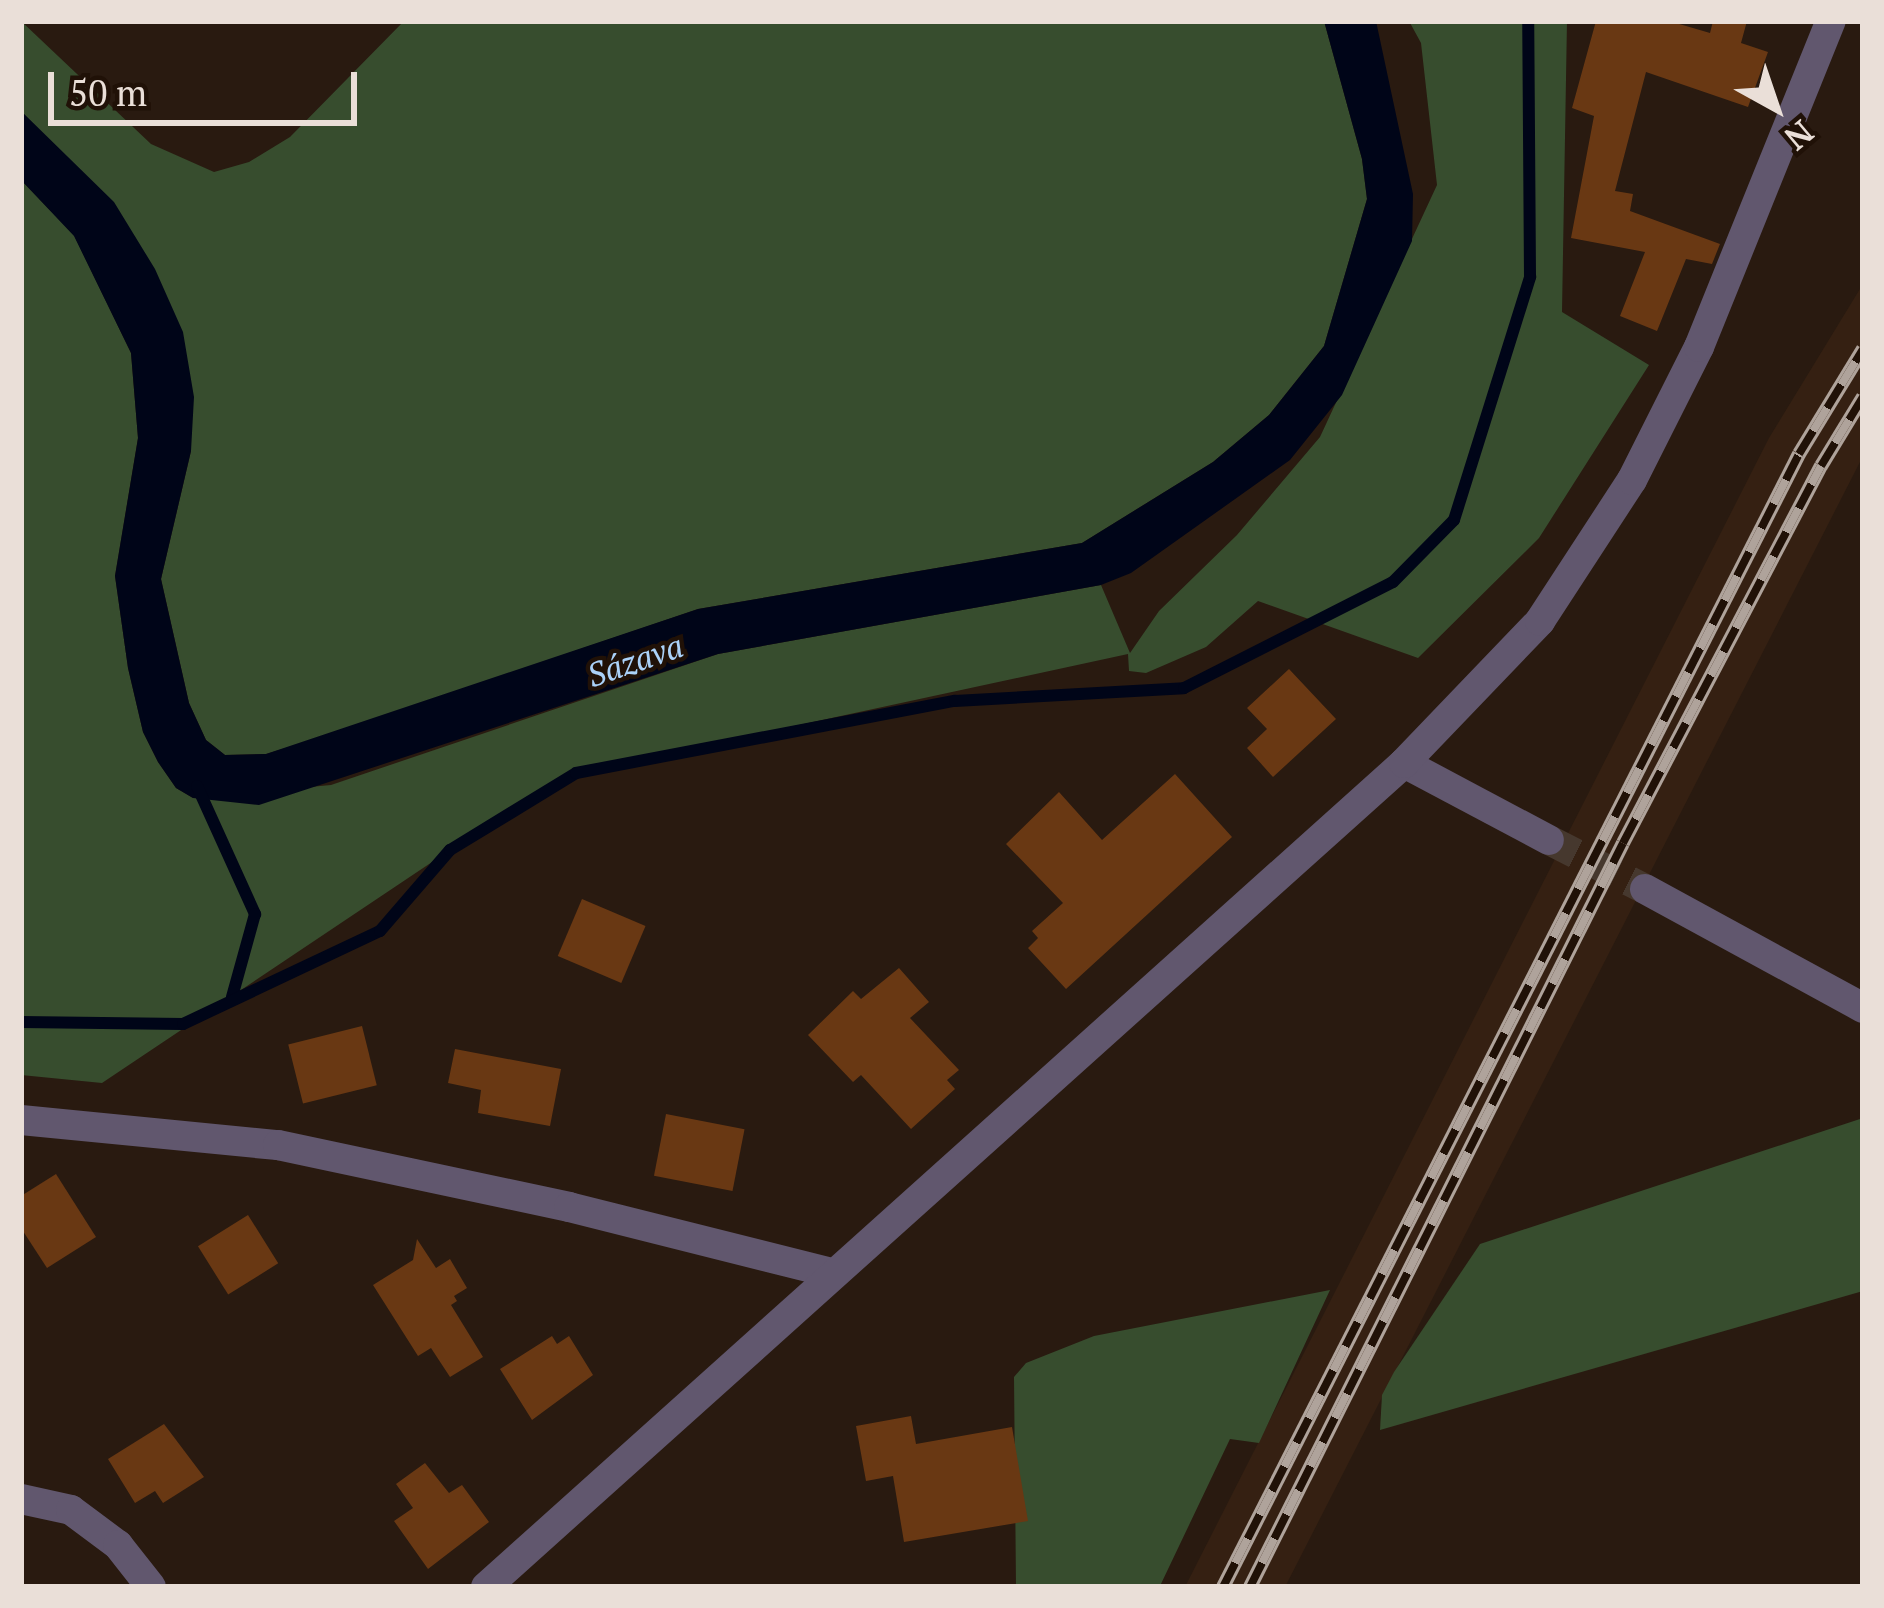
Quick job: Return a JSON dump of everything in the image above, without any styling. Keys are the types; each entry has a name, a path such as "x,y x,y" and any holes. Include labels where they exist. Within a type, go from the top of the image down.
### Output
{"street":[{"path":"486,1587 1404,763 1540,621 1632,480 1699,347 1831,21"},
{"path":"1404,763 1549,840"},
{"path":"1645,889 1863,1008"},
{"path":"21,1120 278,1145 569,1207 831,1274"},
{"path":"21,1499 71,1510 118,1544 151,1587"}],"shaded area":[{"path":"1863,284 1863,456 1285,1587 1185,1587 1769,438"}],"green space":[{"path":"21,21 151,144 214,172 249,162 290,137 404,21 1324,21 1362,159 1367,199 1324,346 1269,415 1213,462 1082,543 698,609 322,737 266,754 225,755 206,740 189,703 161,579 191,451 41,133 21,111"},
{"path":"1409,21 1567,21 1562,312 1649,365 1539,538 1418,658 1258,601 1206,647 1146,673 1129,671 1128,654 576,773 450,850 102,1083 21,1075 21,180 74,235 131,353 138,438 115,576 128,668 143,732 158,762 176,788 193,798 331,785 718,654 1101,585 1130,653 1159,611 1237,535 1320,437 1437,185 1421,43"},
{"path":"1863,1118 1863,1291 1380,1430 1382,1395 1394,1372 1480,1244"},
{"path":"1330,1290 1259,1443 1230,1439 1160,1586 1016,1587 1014,1377 1026,1363 1094,1336"}],"water":[{"name":"Sázava","path":"1324,21 1376,21 1413,194 1412,241 1342,395 1290,460 1131,573 1101,585 718,654 259,805 193,798 176,788 158,762 143,732 128,668 115,576 138,438 131,353 74,236 21,180 21,111 114,202 155,269 183,332 194,397 191,451 161,579 189,703 206,740 225,755 266,754 698,609 1082,543 1213,462 1269,415 1324,346 1367,199 1362,159"}],"building":[{"path":"1596,21 1669,21 1710,33 1713,21 1747,21 1741,43 1768,52 1748,107 1646,72 1615,191 1633,194 1630,211 1720,244 1712,264 1686,259 1657,331 1620,316 1645,252 1571,238 1594,116 1572,108"},
{"path":"1289,669 1336,719 1273,777 1247,748 1267,729 1247,708"},
{"path":"1175,774 1232,837 1066,989 1028,948 1038,938 1032,931 1063,903 1006,844 1059,792 1102,840"},
{"path":"582,899 646,926 621,983 558,956"},
{"path":"899,968 929,1002 910,1018 959,1070 947,1080 955,1089 911,1129 861,1075 853,1082 808,1035 853,991 861,999"},
{"path":"362,1026 377,1085 303,1104 288,1044"},
{"path":"455,1049 561,1069 550,1126 478,1113 481,1090 448,1083"},
{"path":"666,1114 745,1129 733,1191 654,1176"},
{"path":"56,1174 96,1237 47,1268 21,1228 21,1196"},
{"path":"248,1215 278,1263 228,1295 198,1246"},
{"path":"417,1239 436,1268 450,1259 467,1288 454,1296 457,1301 451,1305 483,1357 450,1377 431,1348 418,1356 373,1285 413,1260"},
{"path":"552,1336 557,1344 569,1336 593,1375 532,1420 500,1369"},
{"path":"911,1416 916,1444 1012,1427 1028,1521 904,1542 893,1476 866,1481 856,1426"},
{"path":"164,1424 204,1477 163,1503 155,1491 135,1503 108,1459"},
{"path":"425,1463 449,1493 462,1485 489,1522 428,1569 394,1521 413,1508 396,1484"}],"waterway":[{"path":"21,1022 183,1024 380,931 450,850 576,773 955,701 1184,688 1393,582 1454,520 1530,277 1528,21"},
{"path":"197,786 255,914 232,997"}],"tunnel":[{"path":"1549,840 1645,889"}],"railway":[{"path":"1223,1587 1799,454 1863,349"},
{"path":"1250,1587 1623,843 1821,466 1863,397"}]}
